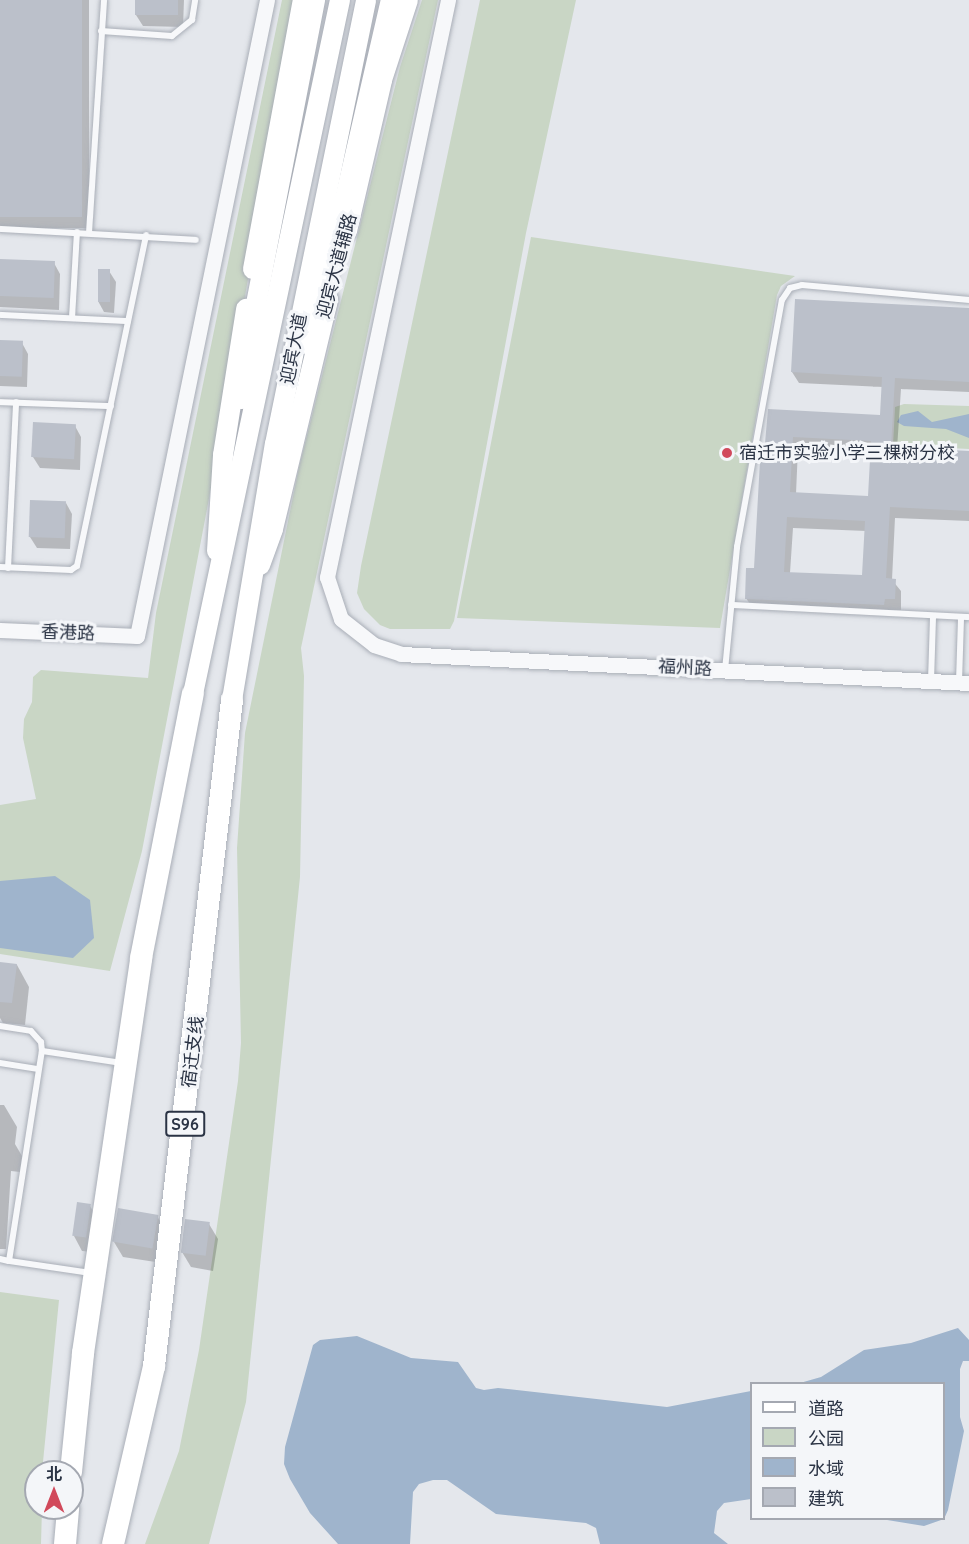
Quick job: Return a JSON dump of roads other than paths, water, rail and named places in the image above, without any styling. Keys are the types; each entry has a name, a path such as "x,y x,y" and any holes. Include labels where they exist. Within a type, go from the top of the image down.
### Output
{"highway":[{"path":"72,1460 94,1274 124,1064 141,958 193,694"},
{"name":"宿迁支线","path":"114,1544 154,1366 232,700"},
{"path":"65,1544 67,1520"}],"main road":[{"path":"214,590 223,455 241,340 303,0"},
{"path":"214,590 256,304 315,0"},
{"name":"迎宾大道","path":"193,694 340,0"},
{"name":"迎宾大道","path":"232,700 275,444 366,0"},
{"path":"275,444 329,268 391,0"},
{"name":"迎宾大道辅路","path":"247,602 273,529 382,80 408,0"}],"street":[{"name":"香港路","path":"0,630 137,636 267,0"},
{"name":"福州路","path":"448,0 327,577 340,619 355,634 374,645 401,654 964,683"}],"lane":[{"path":"89,233 104,0"},
{"path":"101,31 172,36 192,20 195,0"},
{"path":"0,229 196,240"},
{"path":"72,318 77,232"},
{"path":"0,567 71,570 77,566 146,236"},
{"path":"725,670 731,605 753,444 782,300 790,288 802,285 969,300"},
{"path":"0,315 128,321"},
{"path":"0,402 111,406"},
{"path":"8,568 16,402"},
{"path":"731,605 969,617"},
{"path":"931,681 933,616"},
{"path":"961,617 964,683"},
{"path":"0,1026 31,1031 41,1042 42,1051 9,1260"},
{"path":"42,1051 124,1064"},
{"path":"0,1063 39,1069"},
{"path":"0,1259 94,1274"}],"water":[{"path":"918,411 932,422 969,414 969,438 946,429 904,426 897,422 901,415"},
{"path":"55,876 90,900 94,938 73,958 0,948 0,881"},
{"path":"958,1328 969,1340 969,1361 963,1361 960,1369 960,1417 964,1431 945,1517 945,1382 804,1382 821,1377 864,1350 911,1343"},
{"path":"357,1336 411,1358 458,1362 476,1388 484,1390 498,1388 667,1407 750,1391 750,1499 724,1503 717,1511 714,1533 728,1544 600,1544 596,1528 586,1523 496,1514 447,1480 433,1480 419,1484 413,1492 410,1544 338,1544 310,1513 284,1464 285,1447 313,1345 320,1340"},
{"path":"887,1520 941,1520 924,1526"}],"place":[{"name":"宿迁市实验小学三棵树分校","path":"727,453"}]}
